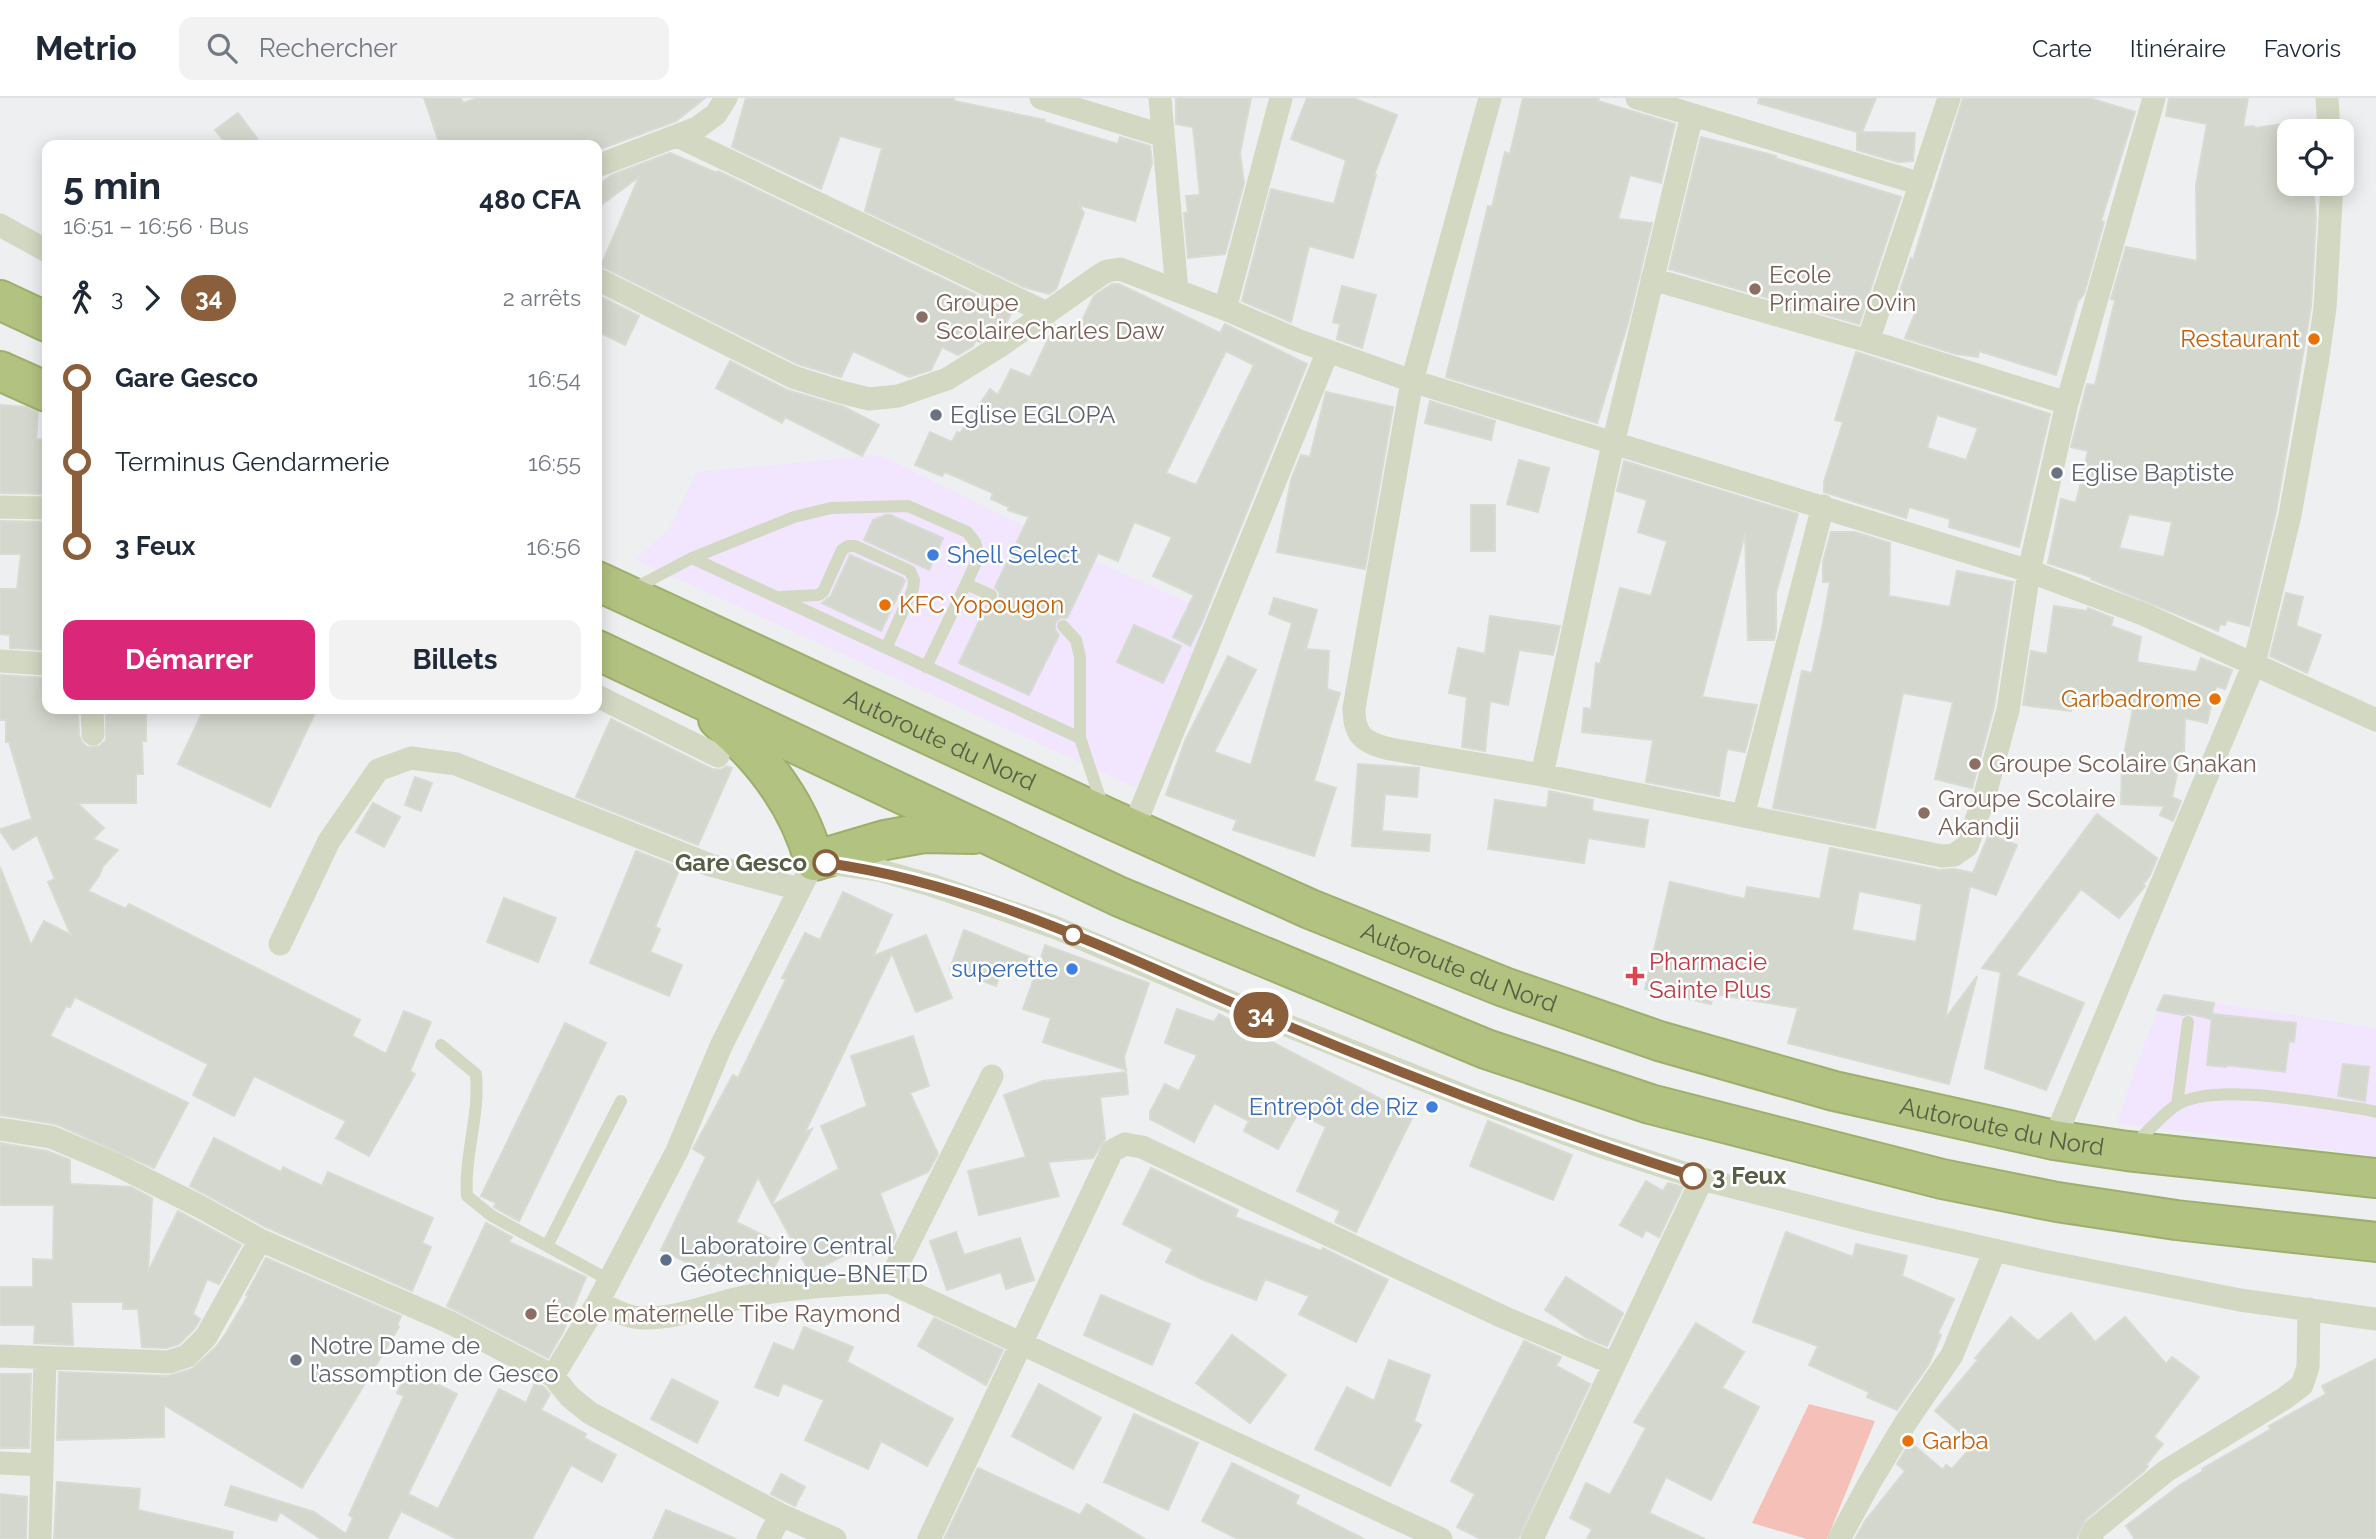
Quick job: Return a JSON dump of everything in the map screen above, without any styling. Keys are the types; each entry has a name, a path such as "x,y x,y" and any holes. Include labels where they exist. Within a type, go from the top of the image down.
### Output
{"highway":[{"path":"0,300 42,320"},
{"path":"0,371 42,390"},
{"name":"Autoroute du Nord","path":"610,587 1310,909 1504,987 1659,1041 1834,1091 2054,1140 2127,1152 2376,1178"},
{"path":"602,652 1120,897 1486,1049 1650,1104 1942,1179 2057,1202 2176,1220 2376,1242"},
{"path":"690,694 748,745 777,783 807,834 807,875 886,840 924,833 992,836"}],"street":[{"path":"602,164 698,128 716,114 726,98"},
{"path":"1041,98 1161,135"},
{"path":"1160,98 1161,135 1177,291"},
{"path":"1224,309 1281,98"},
{"path":"1490,98 1412,381 1354,708 1354,726 1359,735 1374,745 1542,775 1930,855 1954,855 1967,846 1984,798 2008,710 2029,571 2067,404 2154,98"},
{"path":"1637,98 1921,184"},
{"path":"1868,341 1949,98"},
{"path":"2327,98 2328,119"},
{"path":"1542,775 1613,444 1692,115"},
{"path":"677,136 1047,313"},
{"path":"2054,1140 2254,664 2290,514 2317,364 2325,308 2331,196"},
{"path":"0,225 42,248"},
{"path":"602,282 793,377 869,399 898,396 947,379 1100,275 1113,269 1126,272 1412,381 2029,571 2143,614 2376,720"},
{"path":"1652,279 1868,341 2067,404"},
{"path":"1119,823 1328,351"},
{"path":"1743,817 1823,506"},
{"path":"0,507 42,508"},
{"path":"0,661 42,664"},
{"path":"602,698 718,756"},
{"path":"92,714 93,734"},
{"path":"280,944 329,841 378,770 411,758 456,764 710,865 807,875 878,870 942,889 1043,923 1329,1043 1469,1098 1597,1145 1703,1179 1870,1222 2043,1261 2240,1300 2376,1319"},
{"path":"553,1376 598,1302 677,1151 721,1046 807,875"},
{"path":"889,1282 992,1076"},
{"path":"0,1129 51,1137 115,1164 260,1240 449,1321 553,1376 570,1397 590,1413 780,1515 835,1539"},
{"path":"929,1539 1112,1151 1125,1144 1142,1147 1503,1317 1614,1364"},
{"path":"1532,1539 1703,1179"},
{"path":"0,1356 169,1362 187,1356 206,1337 260,1240"},
{"path":"1839,1539 1906,1422 1952,1356 1995,1250"},
{"path":"598,1302 620,1314 643,1318 678,1314 744,1297 810,1287 889,1282 1441,1539"},
{"path":"2090,1539 2095,1529 2166,1471 2302,1385 2308,1367 2309,1309"},
{"path":"40,1539 45,1358"},
{"path":"0,1463 42,1465"},
{"path":"768,1539 780,1515"}],"lane":[{"path":"610,587 794,517 831,508 908,506 967,532 975,542 979,556 926,667"},
{"path":"778,598 818,595 823,592 842,550 848,546 855,546 888,561 909,571 914,580 914,589 886,648"},
{"path":"692,558 1080,738"},
{"path":"967,584 991,595"},
{"path":"1063,626 1076,639 1080,657 1080,738 1119,823"},
{"path":"2177,1105 2188,1022"},
{"path":"441,1045 475,1074 478,1099 466,1178 467,1196 492,1216 609,1280"},
{"path":"2127,1152 2177,1105 2210,1094 2241,1094 2376,1112"},
{"path":"547,1246 621,1101"}],"shaded area":[{"path":"880,455 1095,561 1208,611 1211,618 1136,788 634,559 669,530 696,472"},
{"path":"2164,995 2376,1028 2376,1156 2117,1123"},
{"path":"1809,1404 1875,1421 1827,1539 1807,1539 1752,1523"}],"building":[{"path":"424,98 461,98 463,103 478,98 705,98 676,121 602,148 602,140 438,140"},
{"path":"746,98 954,98 954,101 1045,120 1044,122 1118,144 1120,137 1150,146 1152,163 1135,221 1079,205 1084,213 1056,289 1049,294 1024,287 865,211 882,148 840,136 821,189 732,147"},
{"path":"1176,98 1251,98 1240,153 1244,183 1225,254 1188,258 1184,213 1188,213 1186,196 1200,195 1193,127 1176,124"},
{"path":"1307,98 1353,98 1397,115 1374,175 1353,258 1309,246 1291,322 1242,301 1271,189 1334,204 1346,160 1291,139"},
{"path":"1523,98 1599,98 1598,101 1675,124 1661,183 1630,175 1618,219 1652,223 1628,323 1597,423 1446,377 1488,206 1492,207 1505,152 1510,154"},
{"path":"1759,98 1876,98 1862,132 1915,133 1913,161 1898,162 1857,150 1857,132 1758,103"},
{"path":"1963,98 2089,98 2135,112 2101,221 2104,222 2084,294 2078,301 2056,375 1979,351 1978,357 1956,354 1905,338 1918,306 1897,299 1911,258 1913,260"},
{"path":"2169,98 2248,98 2243,127 2277,125 2277,196 2314,196 2316,218 2311,307 2276,512 2249,626 2227,620 2225,625 2220,624 2218,631 2091,577 2048,563 2061,499 2076,503 2088,451 2071,447 2087,384 2095,385 2115,300 2111,299 2126,247 2197,261 2196,185 2207,124 2166,116","holes":["2129,514 2172,522 2164,557 2119,548"]},
{"path":"238,113 258,140 223,140 215,130"},
{"path":"1701,137 1776,156 1775,158 1901,197 1859,324 1790,304 1791,299 1772,299 1669,269"},
{"path":"670,153 717,173 718,171 1012,312 1005,325 980,342 976,340 973,346 958,355 942,347 931,370 909,377 853,351 841,377 798,364 602,266 639,177 602,204 602,182 612,175"},
{"path":"1112,284 1119,284 1220,333 1225,324 1307,364 1190,646 1173,637 1194,595 1153,576 1172,537 1134,522 1118,561 1098,553 1067,618 1060,618 1055,623 1059,635 1029,695 959,663 988,603 993,604 999,599 1000,593 995,587 1029,517 1008,510 1009,507 991,499 993,493 945,472 942,476 915,465 930,432 952,442 990,389 998,395 1011,369 1030,377 1055,325 1075,335 1094,296","holes":["1226,351 1254,365 1196,485 1166,473"]},
{"path":"1342,286 1376,295 1362,348 1337,339 1340,324 1333,322"},
{"path":"602,298 639,316 625,345 602,334"},
{"path":"1856,352 2050,414 2019,547 1949,527 1950,519 1909,507 1906,518 1824,492 1824,482 1843,422 1835,420","holes":["1937,415 1978,428 1966,460 1927,448"]},
{"path":"730,361 787,390 844,407 879,425 862,456 785,417 782,423 716,388"},
{"path":"1326,392 1393,407 1365,569 1277,552 1291,480 1301,455 1310,457"},
{"path":"1430,401 1495,421 1491,440 1425,423"},
{"path":"0,405 26,407 38,412 36,439 42,440 42,494 0,493"},
{"path":"1519,460 1549,468 1538,512 1507,504"},
{"path":"1624,461 1798,514 1776,593 1774,640 1748,640 1745,533 1702,697 1757,705 1745,752 1727,749 1719,796 1646,782 1653,740 1582,732 1584,708 1591,709 1596,663 1600,664 1620,588 1651,596 1667,541 1638,532 1647,500 1617,491"},
{"path":"1471,505 1495,505 1495,551 1471,551"},
{"path":"886,515 943,538 929,570 864,540 873,520"},
{"path":"0,521 42,522 42,650 10,648 10,635 0,634 0,589 17,589 21,554 0,554"},
{"path":"1831,532 1855,532 1890,543 1889,596 1950,607 1957,571 2013,582 1994,707 1972,788 1935,779 1953,702 1903,693 1875,828 1773,808 1802,671 1812,673 1822,628 1830,582 1823,582 1823,562"},
{"path":"850,555 905,581 881,631 822,603 831,596"},
{"path":"2286,593 2303,597 2296,626 2321,635 2307,673 2270,656"},
{"path":"1274,598 1317,610 1306,649 1329,651 1327,689 1340,693 1314,781 1336,788 1314,856 1233,830 1237,820 1166,795 1185,741 1228,656 1256,670 1214,752 1251,765 1292,623 1269,614"},
{"path":"2054,606 2087,611 2088,608 2113,618 2111,626 2141,637 2137,662 2196,672 2201,658 2232,670 2225,689 2216,686 2207,723 2185,718 2184,751 2172,797 2181,801 2173,821 2160,815 2164,806 2121,804 2122,765 2133,709 2073,701 2071,711 2023,705 2031,651 2047,654"},
{"path":"1490,616 1560,626 1553,655 1519,650 1508,705 1490,701 1485,751 1462,747 1467,697 1449,693 1458,648 1485,654"},
{"path":"1134,625 1181,646 1163,683 1117,662"},
{"path":"0,675 42,678 42,714 78,714 79,735 87,747 100,746 106,740 106,714 146,714 146,741 142,741 143,774 136,774 136,803 77,803 104,828 93,839 118,850 103,866 88,891 126,909 129,904 360,1020 352,1036 386,1054 404,1011 431,1022 410,1071 415,1074 369,1156 336,1138 346,1121 254,1076 234,1116 193,1095 208,1064 75,997 70,1007 66,1006 50,1036 188,1103 154,1168 56,1124 0,1115 0,867 31,945 44,921 71,935 48,882 55,879 37,835 13,850 0,831 32,819 9,742 6,742 6,720 0,720"},
{"path":"202,714 315,714 270,807 178,764"},
{"path":"611,719 712,769 720,770 727,766 732,768 698,845 576,797"},
{"path":"1358,764 1419,768 1417,797 1385,794 1382,831 1430,835 1429,851 1352,846"},
{"path":"415,777 432,783 421,811 405,805"},
{"path":"1549,791 1593,800 1592,811 1648,820 1644,847 1588,838 1584,863 1488,849 1495,800 1547,808"},
{"path":"373,803 400,817 384,847 356,832"},
{"path":"2097,814 2157,858 2143,885 2145,886 2119,918 2081,889 2016,975 2084,1003 2046,1090 1985,1068 2001,972 1982,968"},
{"path":"1989,834 2017,845 1996,895 1970,886 1945,1019 1977,976 1949,1084 1788,1043 1798,1008 1714,994 1711,1004 1645,989 1670,882 1745,899 1747,887 1820,899 1830,848 1939,870 1954,869 1973,873","holes":["1859,891 1922,904 1916,942 1852,930"]},
{"path":"636,851 680,868 655,927 660,929 650,952 682,965 669,996 590,963"},
{"path":"843,892 892,915 873,956 926,935 952,998 916,1012 892,953 805,1132 812,1129 772,1204 758,1177 736,1222 785,1246 769,1278 756,1280 717,1262 711,1274 661,1250 706,1157 693,1149 733,1075 738,1078 805,933 820,940"},
{"path":"504,898 556,918 538,962 487,942"},
{"path":"964,930 1040,961 1045,945 1149,983 1124,1057 1126,1070 1043,1042 1051,1018 1023,1009 1034,978 1003,967 996,986 950,969"},
{"path":"2164,995 2214,1003 2212,1014 2296,1023 2294,1042 2289,1041 2285,1072 2207,1065 2212,1016 2211,1019 2157,1010"},
{"path":"1177,1009 1214,1022 1219,1014 1413,1116 1356,1232 1335,1222 1340,1211 1297,1191 1326,1127 1298,1113 1278,1149 1244,1131 1249,1121 1214,1103 1194,1142 1150,1119 1150,1112 1165,1084 1179,1091 1197,1055 1165,1043"},
{"path":"565,1023 606,1043 519,1221 494,1207 496,1203 481,1196"},
{"path":"913,1036 929,1086 910,1093 938,1154 928,1172 880,1193 896,1236 890,1249 873,1255 868,1243 810,1273 773,1205 839,1169 821,1126 867,1106 851,1056"},
{"path":"2343,1064 2369,1067 2365,1101 2338,1096"},
{"path":"1126,1072 1128,1094 1100,1097 1105,1139 1093,1158 1048,1162 1059,1196 979,1215 968,1171 1026,1157 1004,1095 1043,1081"},
{"path":"1488,1121 1572,1155 1553,1200 1470,1166"},
{"path":"214,1138 281,1172 283,1167 322,1186 328,1172 433,1218 422,1243 431,1247 412,1291 266,1227 190,1186"},
{"path":"0,1143 47,1151 70,1160 70,1184 131,1187 152,1198 148,1272 178,1211 241,1245 219,1284 207,1279 193,1314 200,1319 179,1344 167,1348 142,1347 138,1309 123,1309 123,1302 71,1302 73,1345 34,1343 35,1325 0,1325 0,1287 33,1287 33,1259 53,1260 54,1205 0,1205"},
{"path":"1151,1168 1238,1210 1235,1217 1321,1251 1323,1248 1388,1280 1356,1342 1299,1314 1309,1296 1265,1279 1256,1300 1166,1262 1173,1249 1123,1224"},
{"path":"1646,1181 1663,1191 1668,1183 1683,1187 1659,1237 1646,1230 1642,1237 1620,1225"},
{"path":"486,1223 512,1237 509,1242 586,1277 563,1332 548,1358 447,1306"},
{"path":"956,1232 964,1255 1020,1238 1034,1280 1006,1289 1001,1272 947,1290 930,1241"},
{"path":"1786,1232 1853,1257 1856,1244 1907,1256 1902,1276 1954,1299 1938,1333 1941,1335 1929,1364 1897,1410 1867,1397 1869,1392 1809,1365 1818,1346 1753,1322"},
{"path":"266,1258 401,1316 397,1325 399,1327 302,1488 164,1405 164,1437 57,1440 59,1372 169,1376 192,1369 216,1347 226,1333"},
{"path":"1566,1277 1623,1313 1607,1346 1587,1338 1545,1310"},
{"path":"1101,1295 1170,1324 1152,1365 1084,1335"},
{"path":"2071,1313 2095,1342 2125,1317 2166,1364 2172,1357 2199,1377 2154,1437 2163,1444 2144,1471 2086,1519 2076,1539 1855,1539 1865,1521 1905,1471 1897,1464 1910,1442 1943,1470 1946,1465 1952,1469 1974,1444 1935,1411 1978,1360 1975,1358 2011,1317 2038,1341"},
{"path":"934,1318 1003,1350 986,1385 918,1346"},
{"path":"1696,1323 1744,1352 1722,1388 1759,1407 1711,1500 1666,1477 1649,1513 1705,1539 1587,1539 1592,1529 1570,1518 1586,1483 1610,1495 1646,1428 1634,1422"},
{"path":"804,1327 853,1347 847,1362 953,1419 927,1466 881,1441 868,1469 805,1440 824,1400 783,1383 778,1396 755,1387 774,1343 794,1351"},
{"path":"1232,1335 1286,1375 1250,1423 1196,1383"},
{"path":"1524,1341 1561,1357 1556,1366 1590,1384 1518,1539 1481,1539 1457,1527 1475,1494 1451,1481"},
{"path":"2376,1359 2376,1539 2135,1539 2126,1526 2180,1485 2271,1429 2269,1426 2326,1394 2322,1386"},
{"path":"1389,1360 1430,1375 1414,1421 1421,1425 1390,1486 1315,1449 1347,1387 1374,1401"},
{"path":"408,1370 457,1394 408,1494 438,1509 499,1389 526,1403 535,1383 544,1387 550,1394 541,1410 586,1434 584,1438 616,1455 602,1482 571,1465 532,1539 457,1539 401,1511 387,1539 321,1539 280,1512 276,1521 225,1505 231,1486 314,1512 346,1534 353,1518 349,1515 404,1396 397,1393"},
{"path":"0,1374 31,1374 29,1448 0,1448"},
{"path":"672,1379 718,1402 697,1443 651,1419"},
{"path":"1039,1384 1101,1418 1073,1469 1012,1436"},
{"path":"1134,1414 1198,1443 1168,1510 1104,1482"},
{"path":"1232,1463 1299,1496 1295,1504 1364,1539 1238,1539 1202,1521"},
{"path":"978,1468 1080,1515 1087,1504 1145,1539 944,1539"},
{"path":"781,1474 805,1487 795,1506 771,1494"},
{"path":"57,1482 140,1489 138,1510 233,1532 232,1539 54,1539"},
{"path":"0,1494 27,1497 26,1539 0,1539"},
{"path":"666,1510 736,1539 653,1539"}],"bus line":[{"name":"34","path":"826,863 878,870 987,903 1054,927 1288,1026 1469,1098 1597,1145 1693,1176"}],"place":[{"name":"Ecole Primaire Ovin","path":"1755,289"},
{"name":"Groupe ScolaireCharles Daw","path":"922,317"},
{"name":"Restaurant","path":"2314,339"},
{"name":"Eglise EGLOPA","path":"936,415"},
{"name":"Eglise Baptiste","path":"2057,473"},
{"name":"Shell Select","path":"933,555"},
{"name":"KFC Yopougon","path":"885,605"},
{"name":"Garbadrome","path":"2215,699"},
{"name":"Groupe Scolaire Gnakan","path":"1975,764"},
{"name":"Groupe Scolaire Akandji","path":"1924,813"},
{"name":"Gare Gesco","path":"826,863"},
{"name":"superette","path":"1072,969"},
{"name":"Pharmacie Sainte Plus","path":"1635,976"},
{"name":"Entrepôt de Riz","path":"1432,1107"},
{"name":"3 Feux","path":"1693,1176"},
{"name":"Laboratoire Central Géotechnique-BNETD","path":"666,1260"},
{"name":"École maternelle Tibe Raymond","path":"531,1314"},
{"name":"Notre Dame de l’assomption de Gesco","path":"296,1360"},
{"name":"Garba","path":"1908,1441"}]}
